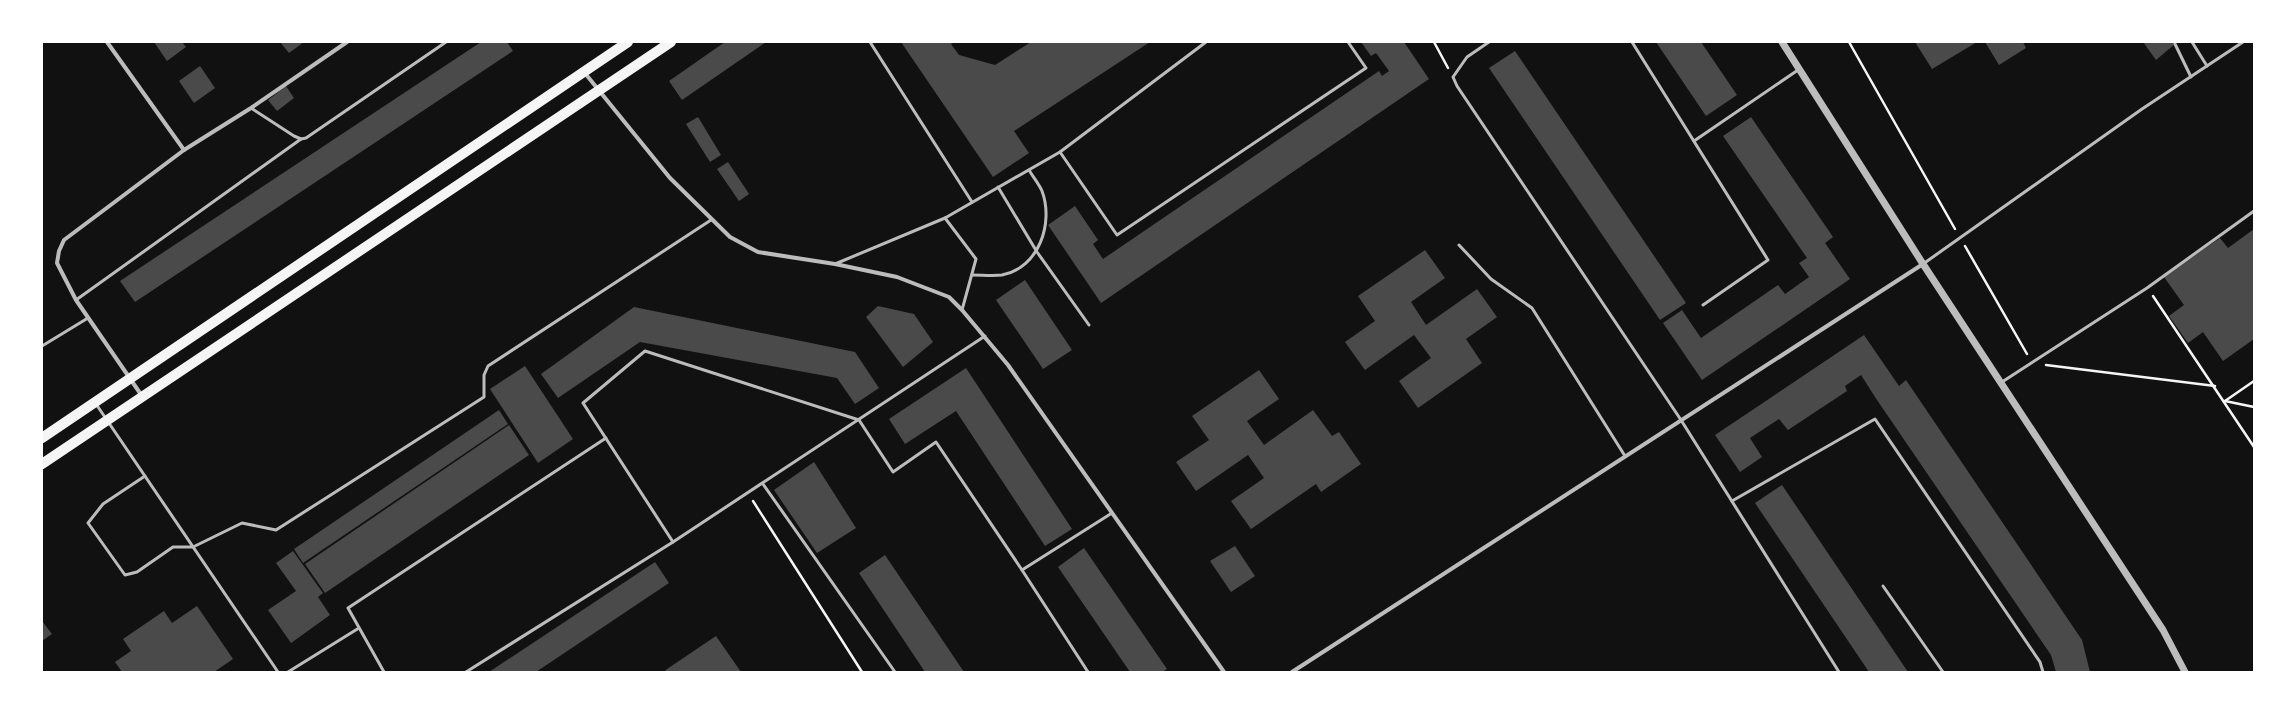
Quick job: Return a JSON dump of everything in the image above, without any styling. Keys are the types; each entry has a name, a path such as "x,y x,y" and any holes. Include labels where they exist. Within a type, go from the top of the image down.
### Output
{"main road":[{"path":"42,438 628,42"},
{"path":"42,464 671,42"}],"street":[{"path":"108,42 184,150"},
{"path":"142,396 76,300 57,263 58,251 64,240 184,150 251,108 347,42"},
{"path":"1782,42 1923,264 2002,382 2163,630 2185,672"},
{"path":"584,72 670,178 711,220 730,237 758,252 835,264 907,280 949,297 985,336 1008,365 1224,672"},
{"path":"1292,672 1923,264"}],"lane":[{"path":"76,300 301,139 306,138 446,42"},
{"path":"870,42 972,202"},
{"path":"835,264 945,218 1060,152 1206,42"},
{"path":"1060,152 1117,235 1366,68 1348,42"},
{"path":"1489,42 1467,57 1453,77 1681,420 1839,672"},
{"path":"1632,42 1768,260 1703,305"},
{"path":"2192,42 2207,66"},
{"path":"1923,264 2243,42"},
{"path":"2175,44 2191,77"},
{"path":"1694,141 1800,69"},
{"path":"251,108 301,139"},
{"path":"972,275 1003,275 1019,268 1037,252 1046,216 1042,191 1029,170"},
{"path":"998,187 1037,252 1089,325"},
{"path":"2002,382 2147,288 2254,211"},
{"path":"945,218 976,259 962,310"},
{"path":"145,476 103,504 88,523 124,575 137,572 173,547 193,547 242,523 276,530 484,397 484,375 488,366 711,220"},
{"path":"1459,245 1491,279 1532,308 1625,456"},
{"path":"42,346 88,318"},
{"path":"466,672 763,484 985,336"},
{"path":"673,542 583,403 645,351 859,420 893,472 936,442 1088,672"},
{"path":"95,403 278,672"},
{"path":"1732,501 1875,419 2040,662 2043,672"},
{"path":"384,672 348,608 606,438"},
{"path":"763,484 895,672"},
{"path":"1022,570 1112,513"},
{"path":"1883,586 1943,672"},
{"path":"288,672 359,628"}],"path":[{"path":"1434,42 1453,77"},
{"path":"1848,42 1960,237"},
{"path":"2147,288 2225,401 2254,447"},
{"path":"2225,401 2254,381"},
{"path":"2225,401 2254,406"},
{"path":"748,493 862,672"}],"building":[{"path":"154,42 182,42 186,47 167,61"},
{"path":"280,42 304,42 289,53"},
{"path":"481,42 507,42 513,51 135,302 120,281"},
{"path":"725,42 766,42 682,100 669,81"},
{"path":"901,42 955,42 951,44 959,55 995,65 1031,42 1150,42 1014,131 1029,153 993,177"},
{"path":"1361,42 1404,42 1429,79 1101,303 1048,225 1075,206 1098,240 1093,244 1103,259 1379,71 1382,76 1389,71 1376,53 1371,56"},
{"path":"1656,42 1701,42 1737,95 1706,116"},
{"path":"1915,42 1977,42 1932,69"},
{"path":"1985,42 2023,42 2026,48 1999,65"},
{"path":"2143,42 2174,42 2175,44 2156,60"},
{"path":"1515,51 1686,303 1660,320 1489,68"},
{"path":"200,66 215,88 194,103 179,81"},
{"path":"286,86 294,98 277,111 268,100"},
{"path":"698,117 721,155 710,162 686,124"},
{"path":"1751,117 1833,237 1825,243 1850,279 1702,380 1663,323 1682,310 1701,338 1778,285 1785,294 1809,277 1799,263 1807,258 1723,136"},
{"path":"728,162 749,194 739,201 717,169"},
{"path":"2254,229 2254,339 2223,361 2203,332 2188,343 2169,316 2184,305 2164,277 2220,238 2228,248"},
{"path":"1425,250 1445,278 1411,302 1426,325 1477,289 1497,317 1466,339 1482,363 1418,408 1399,381 1431,358 1414,335 1365,370 1345,342 1375,321 1358,296"},
{"path":"1025,280 1072,350 1043,369 996,300"},
{"path":"878,306 914,314 933,342 903,367 866,317"},
{"path":"634,307 855,352 879,388 855,404 837,378 640,342 558,398 541,374"},
{"path":"1864,335 1899,386 1906,380 2082,640 2090,672 2056,672 2051,655 1861,375 1845,386 1847,391 1788,430 1779,419 1750,438 1762,457 1740,472 1715,435"},
{"path":"525,366 573,439 538,463 490,389"},
{"path":"966,368 1072,529 1045,546 956,411 905,444 889,419"},
{"path":"1259,370 1279,399 1247,421 1264,445 1313,410 1332,436 1339,432 1361,464 1321,492 1316,484 1251,529 1231,501 1264,478 1248,455 1196,491 1176,462 1209,440 1192,416"},
{"path":"499,410 508,424 303,563 294,549"},
{"path":"509,425 529,455 325,593 305,564"},
{"path":"814,462 856,528 817,553 774,490"},
{"path":"1782,485 1908,672 1869,672 1755,503"},
{"path":"1235,546 1255,576 1231,592 1210,561"},
{"path":"1084,548 1167,669 1162,672 1130,672 1058,567"},
{"path":"293,551 323,593 318,597 330,615 291,643 268,610 296,591 276,563"},
{"path":"885,555 964,672 925,672 859,573"},
{"path":"655,562 669,583 536,672 489,672"},
{"path":"197,606 233,659 214,672 122,672 115,662 131,651 123,639 164,611 172,623"},
{"path":"42,621 52,634 42,641"},
{"path":"716,636 741,672 664,672 667,669"}]}
